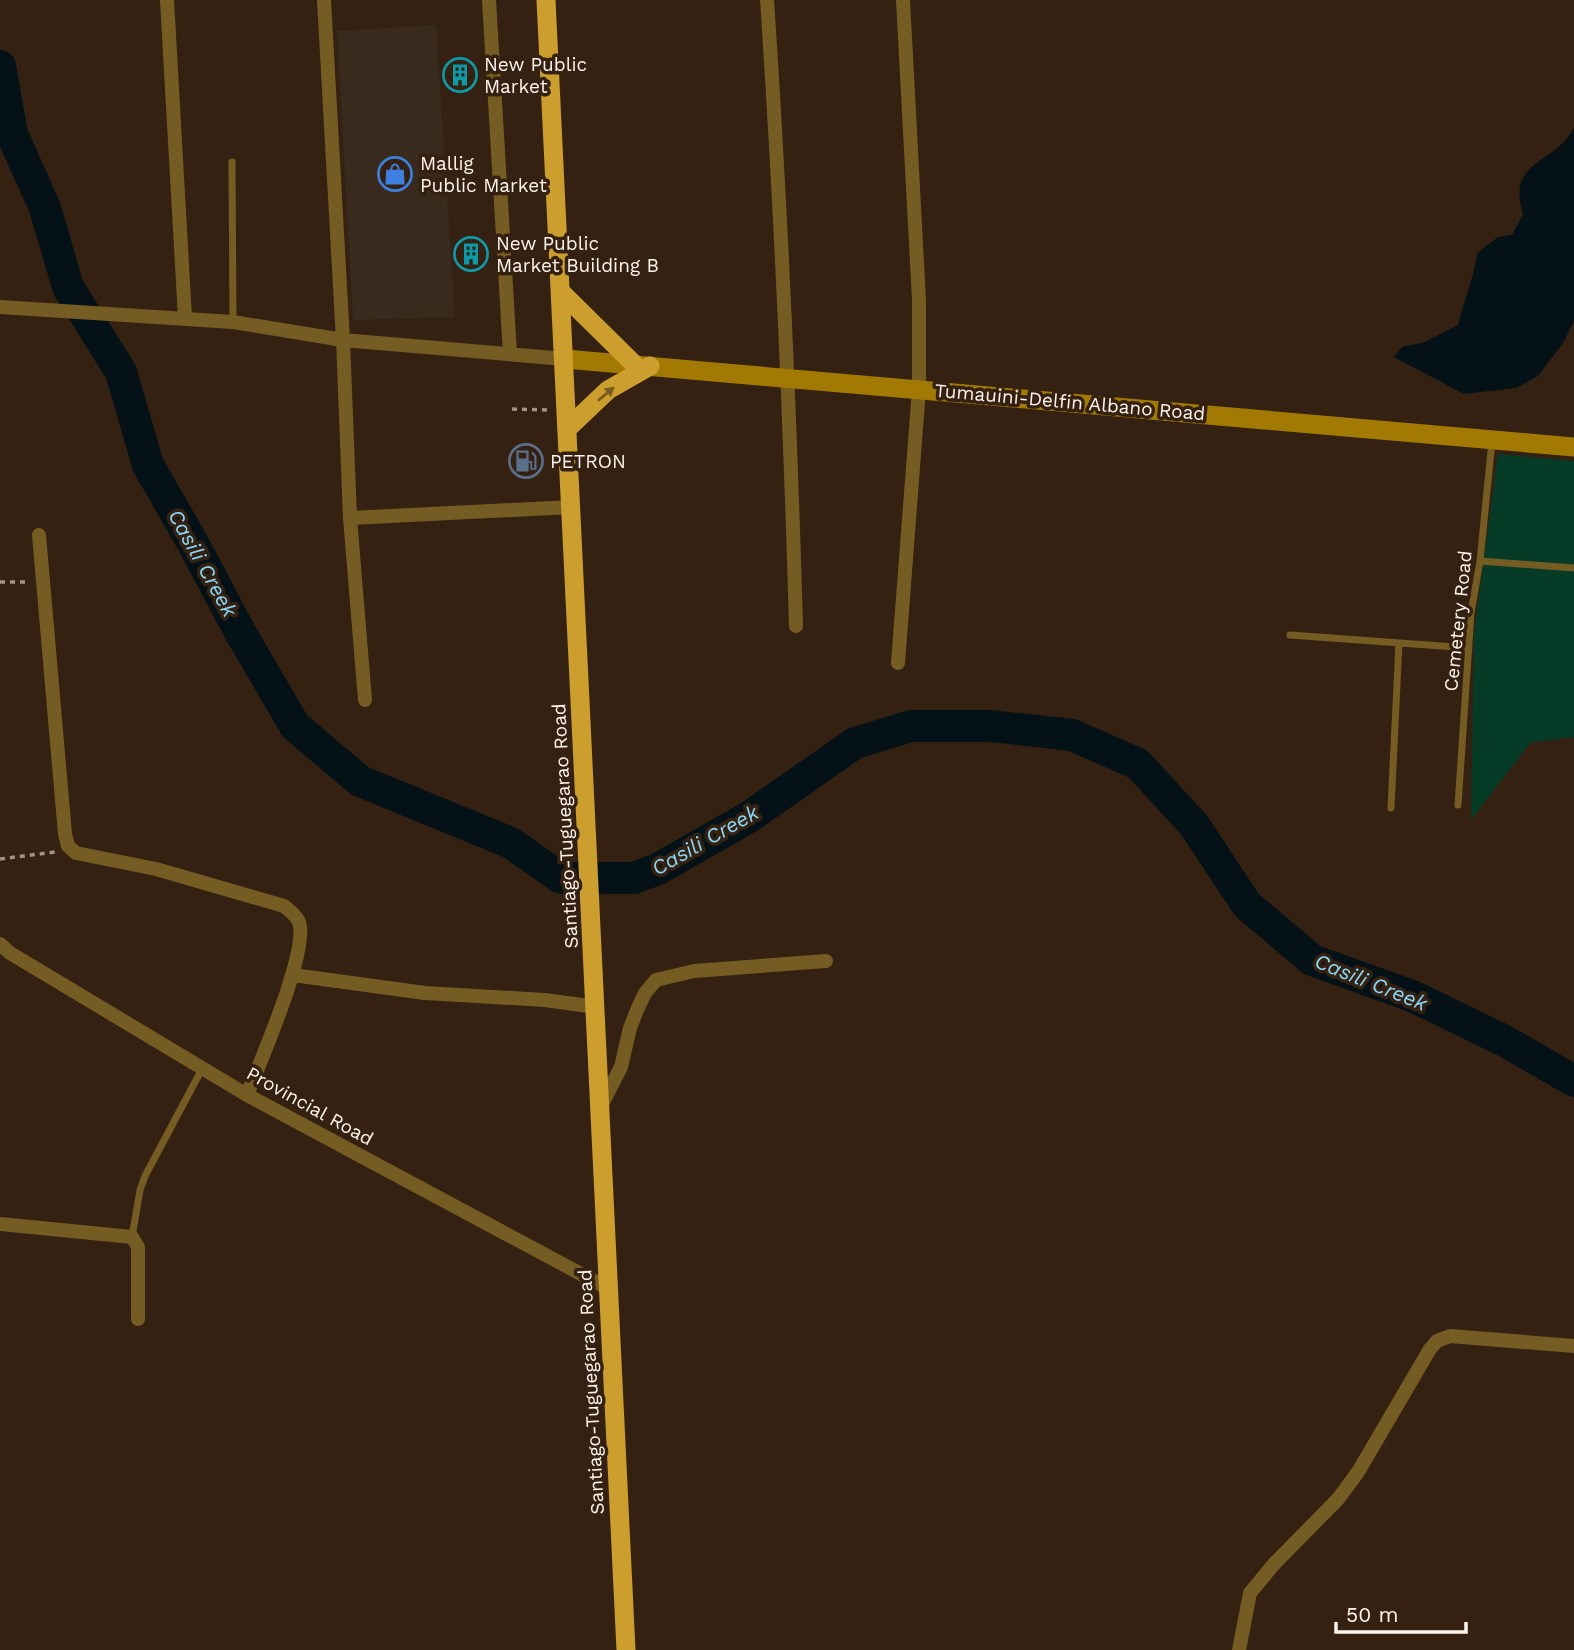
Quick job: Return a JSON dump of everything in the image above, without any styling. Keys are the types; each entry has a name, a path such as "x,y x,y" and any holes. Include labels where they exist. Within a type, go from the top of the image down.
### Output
{"highway":[{"name":"Santiago-Tuguegarao Road","path":"547,0 626,1650"},
{"path":"562,293 642,365 567,420"}],"main road":[{"name":"Tumauini-Delfin Albano Road","path":"565,359 1574,447"}],"street":[{"path":"167,0 185,318"},
{"path":"324,0 350,518 365,700"},
{"path":"489,0 510,354"},
{"path":"767,0 789,377 796,626"},
{"path":"898,663 919,389 919,300 903,0"},
{"path":"0,307 233,322 343,340 565,359"},
{"path":"350,518 572,508"},
{"path":"39,535 65,834 71,850 156,869 284,906 299,921 301,943 293,975 247,1095"},
{"name":"Provincial Road","path":"0,944 10,953 247,1095 609,1289"},
{"path":"601,1106 621,1067 637,1010 645,993 656,980 694,971 826,961"},
{"path":"293,975 425,993 545,1000 596,1007"},
{"path":"0,1224 132,1237 138,1247 138,1319"},
{"path":"1239,1650 1250,1593 1274,1564 1338,1499 1358,1472 1437,1341 1457,1336 1574,1346"}],"lane":[{"path":"232,162 233,322"},
{"name":"Cemetery Road","path":"1458,805 1471,613 1480,561 1492,441"},
{"path":"1480,561 1574,568"},
{"path":"1290,635 1469,648"},
{"path":"1391,808 1399,643"},
{"path":"132,1237 145,1176 202,1069"}],"path":[{"path":"512,410 567,420"},
{"path":"0,582 42,582"},
{"path":"0,859 71,850"}],"shaded area":[{"name":"Mallig Public Market","path":"436,25 455,317 353,320 337,31"},
{"path":"1574,128 1574,321 1563,343 1538,376 1516,388 1464,394 1394,357 1402,347 1425,342 1458,325 1477,253 1498,237 1512,235 1523,214 1519,196 1526,173 1555,150"}],"green space":[{"path":"1498,454 1574,461 1574,737 1530,743 1471,820 1474,633"}],"waterway":[{"name":"Casili Creek","path":"0,66 12,134 45,208 68,287 121,372 148,465 295,726 360,781 511,843 561,878 634,878 658,869 749,817 855,743 911,726 991,726 1072,735 1138,764 1194,825 1247,905 1312,960 1412,996 1505,1041 1574,1081"}],"place":[{"name":"New Public Market","path":"460,75"},
{"name":"Mallig Public Market","path":"395,174"},
{"name":"New Public Market Building B","path":"471,254"},
{"name":"PETRON","path":"526,461"}]}
